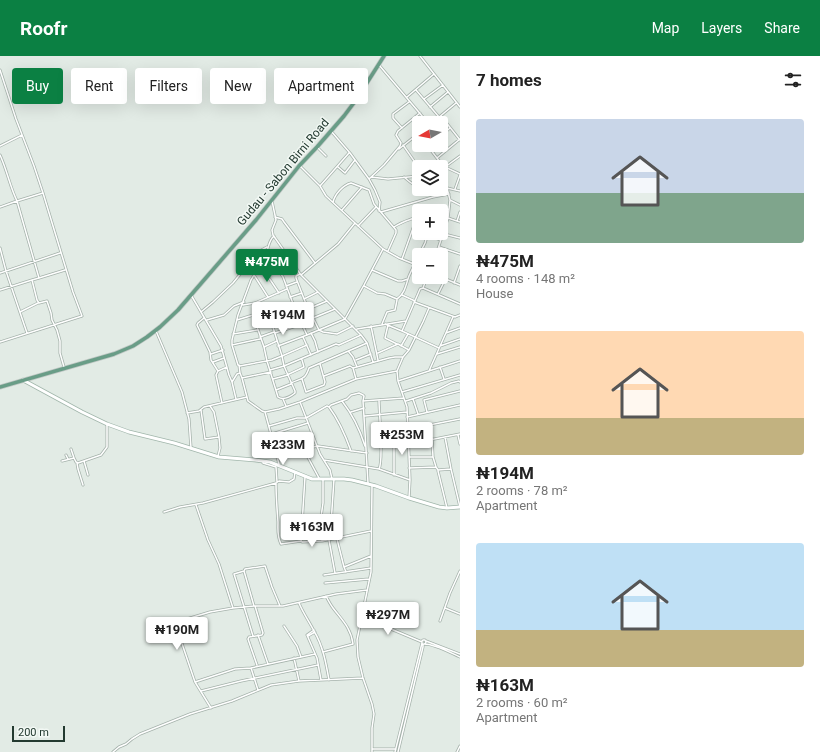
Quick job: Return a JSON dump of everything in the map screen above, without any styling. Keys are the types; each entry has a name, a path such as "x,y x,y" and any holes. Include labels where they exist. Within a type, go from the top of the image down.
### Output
{"main road":[{"name":"Gudau - Sabon Birni Road","path":"0,387 114,354 133,346 156,331 173,315 233,248 299,166 331,131 356,100 384,56"}],"street":[{"path":"420,56 460,108"},
{"path":"369,179 384,165 401,143 396,135 402,128 420,114 379,65"},
{"path":"0,70 16,119 34,166 60,253 82,316 0,342"},
{"path":"407,98 434,74"},
{"path":"424,99 443,85"},
{"path":"416,90 439,116"},
{"path":"430,107 448,92"},
{"path":"402,128 393,118 393,114 409,102"},
{"path":"441,116 456,102"},
{"path":"433,152 437,158 460,139 448,124"},
{"path":"331,131 350,153 369,179 380,202 379,211"},
{"path":"0,146 22,135"},
{"path":"396,151 412,139"},
{"path":"404,145 414,160"},
{"path":"317,147 326,156"},
{"path":"320,186 350,153"},
{"path":"0,155 13,194 17,201 39,278"},
{"path":"448,164 460,156"},
{"path":"338,167 344,172 355,160"},
{"path":"299,166 320,186 326,196 383,249 412,263"},
{"path":"448,169 460,175 456,190"},
{"path":"372,177 388,179 412,176"},
{"path":"404,177 412,183"},
{"path":"333,202 334,198 347,184 351,183 368,190 376,207 396,230 388,252"},
{"path":"342,210 362,187"},
{"path":"448,188 460,191"},
{"path":"448,191 450,200 448,218 460,222"},
{"path":"0,207 43,193"},
{"path":"379,211 449,194"},
{"path":"450,200 460,205"},
{"path":"272,201 276,220 272,230 274,236 301,274 368,343 373,362"},
{"path":"358,226 376,207"},
{"path":"457,221 460,212"},
{"path":"275,217 282,219 315,264"},
{"path":"394,227 412,218"},
{"path":"353,326 337,334 319,330 308,309 296,277 315,264 338,244 355,223"},
{"path":"402,259 412,233"},
{"path":"448,235 460,238"},
{"path":"274,236 270,238 266,253 260,261 251,280 233,334 232,345 239,365 248,402 265,412 286,407 356,380 397,371"},
{"path":"441,240 439,247 460,254"},
{"path":"201,312 233,283 258,252 267,247"},
{"path":"0,248 6,271 27,333"},
{"path":"278,346 307,336 345,318 364,286 383,249"},
{"path":"0,273 60,253"},
{"path":"266,253 283,277 292,303 307,336"},
{"path":"259,264 279,293"},
{"path":"454,283 460,266"},
{"path":"0,290 66,270"},
{"path":"372,270 398,281 408,278"},
{"path":"382,324 387,312 395,310 397,300 402,295 412,270"},
{"path":"254,275 269,298"},
{"path":"32,280 39,303"},
{"path":"448,280 460,285"},
{"path":"286,286 297,282"},
{"path":"402,330 414,301 424,284"},
{"path":"438,294 443,284"},
{"path":"364,286 377,293 385,294 397,300"},
{"path":"422,288 460,304"},
{"path":"242,305 255,303 288,289"},
{"path":"304,299 318,292"},
{"path":"290,297 302,293"},
{"path":"191,295 223,350 236,399"},
{"path":"402,295 429,308 453,317 460,315"},
{"path":"20,312 47,301 60,341 60,353 64,369"},
{"path":"308,309 327,301"},
{"path":"206,321 224,315 234,306 244,302"},
{"path":"237,320 292,303"},
{"path":"295,309 306,304"},
{"path":"409,498 410,480 407,408 398,381 397,371 429,308"},
{"path":"313,318 335,309"},
{"path":"256,326 296,312"},
{"path":"253,315 278,397 283,399 286,407"},
{"path":"429,371 453,317"},
{"path":"204,318 197,325 218,371 216,375 222,403"},
{"path":"271,321 284,366 295,391 295,393 283,399"},
{"path":"356,329 406,321"},
{"path":"232,345 260,338 302,324"},
{"path":"385,324 439,347 460,339"},
{"path":"388,325 384,338 409,350"},
{"path":"371,326 379,361"},
{"path":"446,333 460,328"},
{"path":"233,334 257,330"},
{"path":"156,331 180,387 189,419 191,448"},
{"path":"311,333 318,352"},
{"path":"401,346 408,333"},
{"path":"242,378 271,371 361,335"},
{"path":"303,337 312,355"},
{"path":"264,347 277,341"},
{"path":"276,390 302,379 306,375 309,368 368,343"},
{"path":"377,353 398,344"},
{"path":"239,365 267,361 307,345"},
{"path":"436,354 460,347"},
{"path":"211,354 223,350"},
{"path":"348,351 353,356 358,367"},
{"path":"355,360 371,354"},
{"path":"324,376 350,366 353,368 395,357 403,357"},
{"path":"213,362 225,358"},
{"path":"273,379 288,375 304,367 302,359"},
{"path":"398,381 460,361"},
{"path":"302,379 306,392 324,385 324,376 320,364"},
{"path":"218,371 227,367"},
{"path":"440,367 444,380"},
{"path":"353,368 356,380"},
{"path":"232,382 237,374 240,373"},
{"path":"402,392 460,375"},
{"path":"23,380 64,403 108,424 129,432 191,448 218,457 263,461 312,479 344,479 370,485 439,507 460,507 445,437"},
{"path":"406,402 459,380 460,382"},
{"path":"427,412 424,400 460,391"},
{"path":"269,426 297,418 306,418 327,406 329,407 347,399 351,395 359,393 364,396 363,402 366,449"},
{"path":"187,413 247,397"},
{"path":"363,402 404,398"},
{"path":"413,399 418,414"},
{"path":"379,400 381,466 379,469"},
{"path":"342,401 351,412 362,434 367,453 370,485 371,568 357,643 358,657 363,678 374,714 372,728 372,752"},
{"path":"300,402 320,454 330,470 333,479 331,524 332,539"},
{"path":"407,417 460,405"},
{"path":"210,406 214,412 219,437 220,448 218,457"},
{"path":"329,407 334,413 351,451"},
{"path":"351,412 364,408"},
{"path":"201,409 205,440 219,437"},
{"path":"265,412 280,466"},
{"path":"364,416 407,412"},
{"path":"380,430 408,428 460,419"},
{"path":"271,435 308,423"},
{"path":"77,463 101,455 107,447 108,424"},
{"path":"394,428 394,475"},
{"path":"275,448 312,433"},
{"path":"408,444 459,435 460,444"},
{"path":"432,439 433,457 438,470 447,508"},
{"path":"278,458 318,446 367,453"},
{"path":"71,449 77,463 83,485"},
{"path":"304,450 322,479 322,541"},
{"path":"66,455 68,459"},
{"path":"409,457 433,457"},
{"path":"62,461 74,458"},
{"path":"324,460 379,469 410,480"},
{"path":"84,461 88,475"},
{"path":"263,461 263,463 276,467 277,470 276,506 278,538 281,544 301,541 329,540 371,531"},
{"path":"409,468 436,467"},
{"path":"438,470 451,469"},
{"path":"164,512 279,481 290,482 294,479 296,472"},
{"path":"301,541 305,477"},
{"path":"196,504 208,540 219,564 233,608"},
{"path":"337,538 346,572"},
{"path":"329,540 335,573"},
{"path":"344,567 371,556"},
{"path":"253,636 234,575 244,571 245,569 265,566 280,606"},
{"path":"324,575 371,568"},
{"path":"244,571 263,632 263,634 249,637 248,639 257,666"},
{"path":"440,621 460,571"},
{"path":"325,583 370,579"},
{"path":"211,708 195,682 176,624 177,622 210,612 233,608 280,606 336,594 367,590"},
{"path":"326,596 332,607 350,630 353,644"},
{"path":"299,603 302,612 314,631 323,652 329,680"},
{"path":"445,608 460,614"},
{"path":"361,620 460,655"},
{"path":"284,626 297,646 301,657"},
{"path":"314,631 308,636 315,654 321,680"},
{"path":"258,635 268,664"},
{"path":"397,751 423,642"},
{"path":"423,642 460,655"},
{"path":"397,751 423,642"},
{"path":"323,652 357,643"},
{"path":"423,647 428,644"},
{"path":"195,682 235,670 315,654"},
{"path":"294,658 299,681"},
{"path":"201,691 318,665"},
{"path":"251,668 258,690"},
{"path":"113,752 140,734 190,714 232,701 271,685 299,681 363,678"},
{"path":"457,752 460,746"},
{"path":"372,749 397,751"}]}
